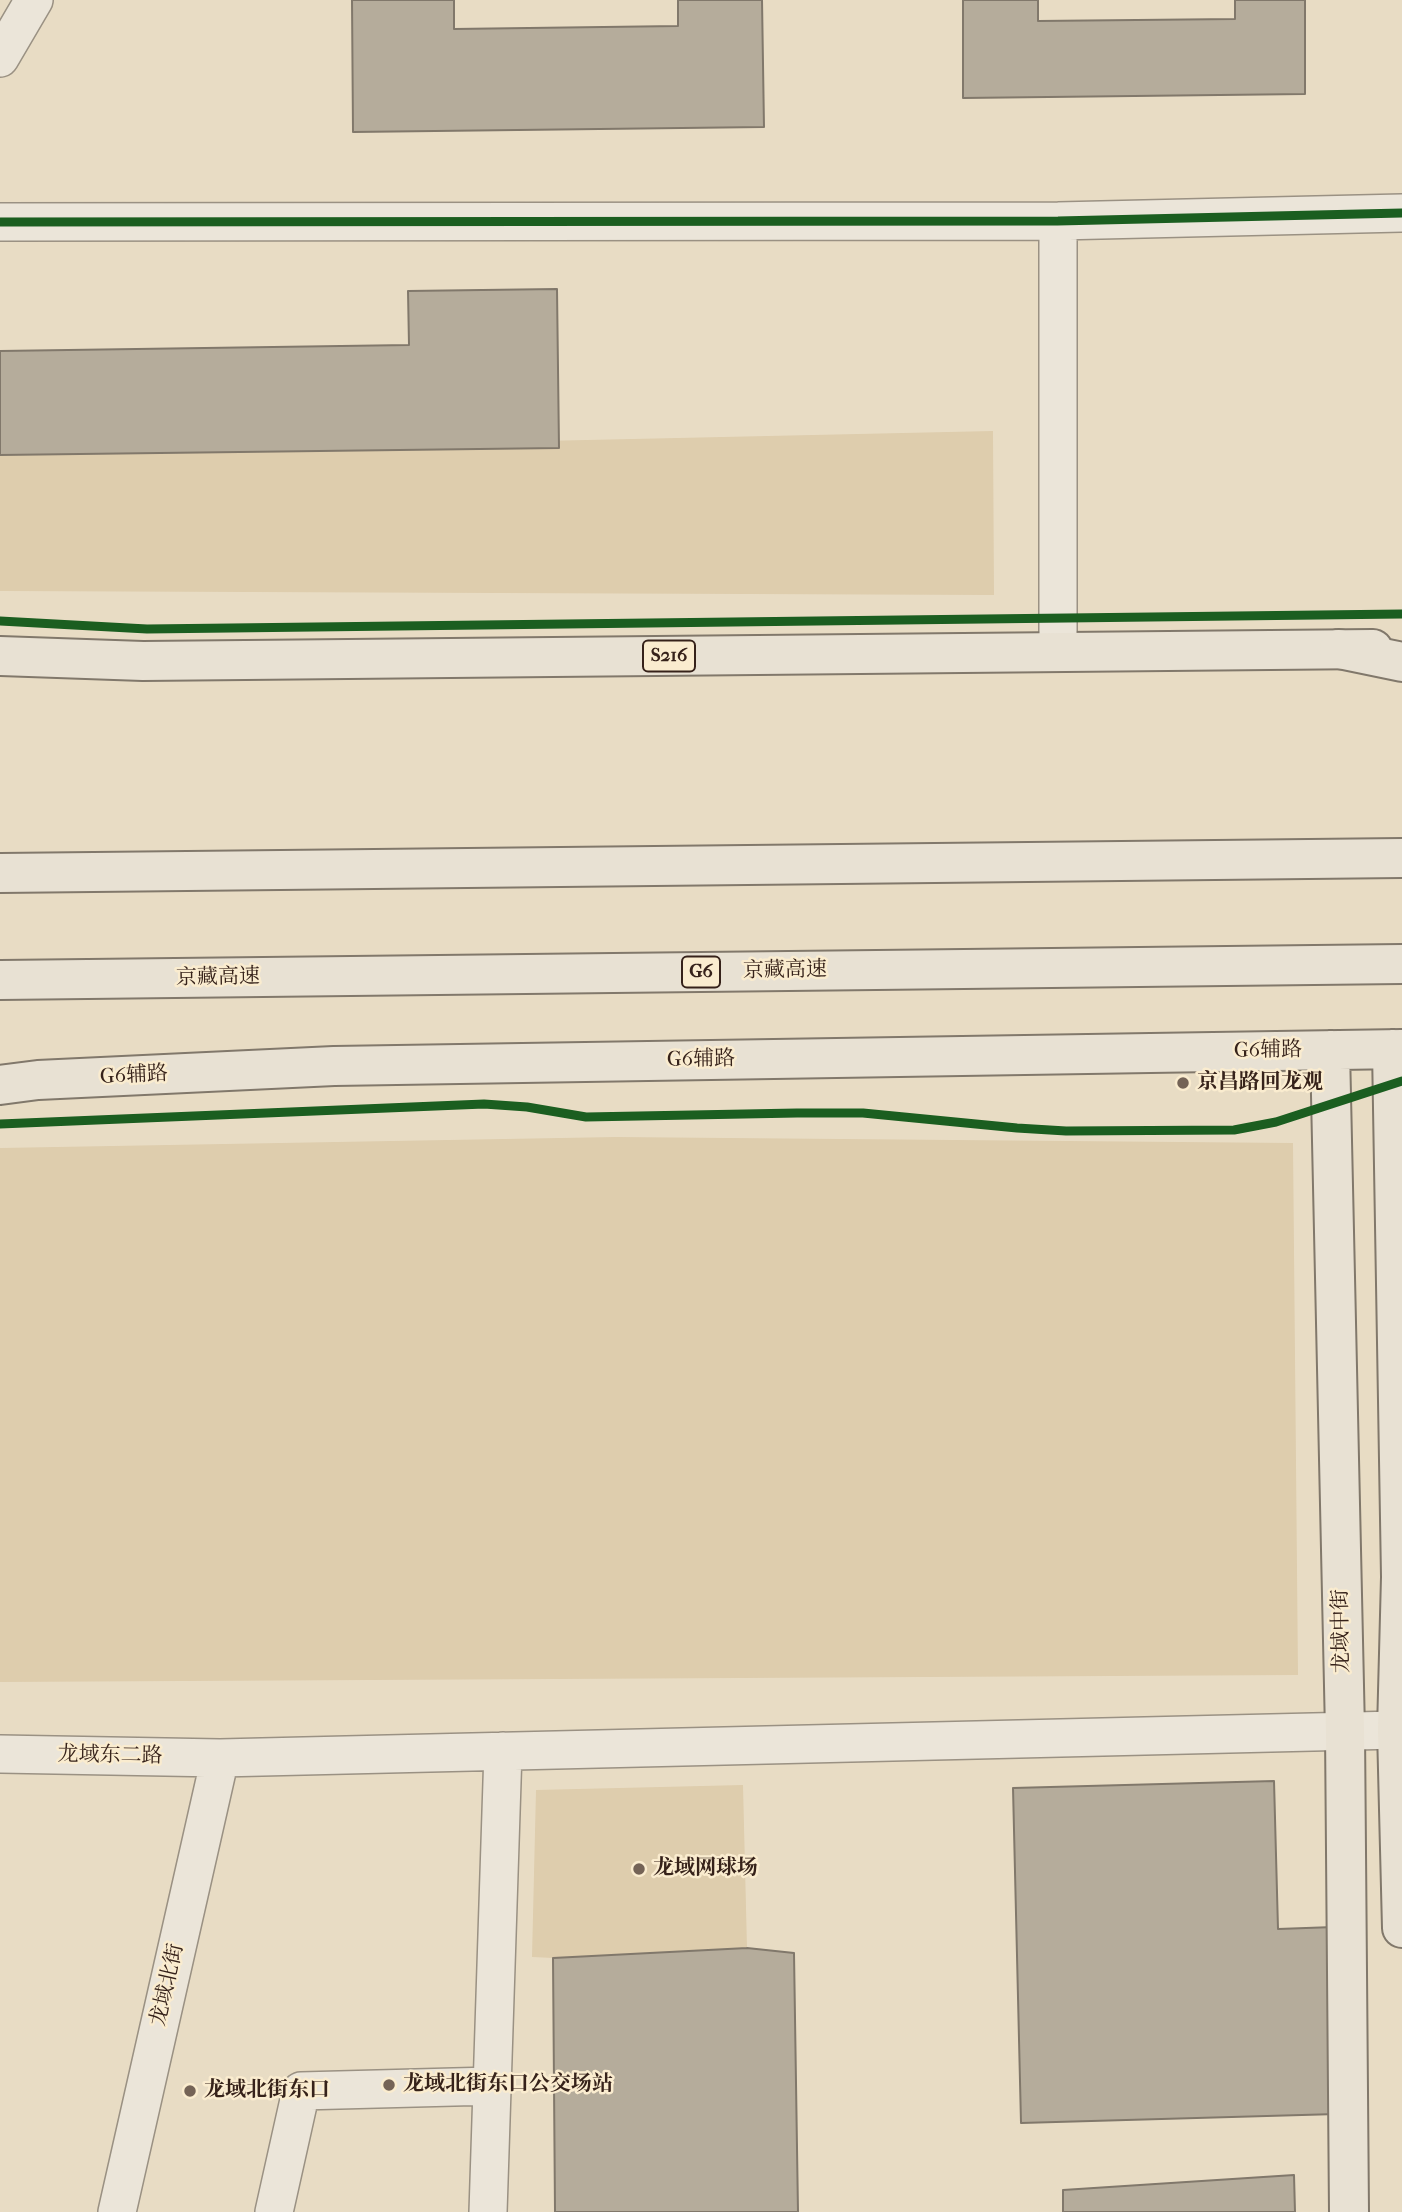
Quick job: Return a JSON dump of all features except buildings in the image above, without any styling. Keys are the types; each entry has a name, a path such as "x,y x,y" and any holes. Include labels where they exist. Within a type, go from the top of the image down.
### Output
{"main road":[{"path":"1339,649 1402,662"},
{"name":"S216","path":"0,656 143,661 1402,649"},
{"path":"0,873 1402,858"},
{"name":"京藏高速","path":"0,980 1402,964"},
{"path":"1397,1049 1401,1577 1397,1730 1402,1928"},
{"name":"G6辅路","path":"0,1085 38,1080 334,1066 1397,1049"},
{"name":"龙域中街","path":"1330,1050 1345,1731 1349,2212"}],"street":[{"path":"0,58 34,0"},
{"path":"0,222 1058,221 1402,213"},
{"path":"1058,221 1058,652"},
{"name":"龙域东二路","path":"0,1754 220,1758 1397,1730"},
{"path":"488,2212 503,1751"},
{"name":"龙域北街","path":"117,2212 220,1758"},
{"path":"274,2212 301,2091 492,2086"}],"shaded area":[{"path":"993,431 994,595 0,591 0,453"},
{"path":"616,1137 1293,1143 1298,1675 0,1682 0,1148"},
{"name":"龙域网球场","path":"743,1785 747,1948 532,1957 536,1790"}],"cycle path":[{"path":"0,222 1058,221 1402,213"},
{"path":"0,621 147,629 1402,614"},
{"path":"0,1124 484,1104 527,1107 586,1117 863,1113 1066,1131 1234,1130 1276,1122 1402,1081"}],"place":[{"name":"京昌路回龙观","path":"1183,1083"},
{"name":"龙域网球场","path":"639,1869"},
{"name":"龙域北街东口公交场站","path":"389,2085"},
{"name":"龙域北街东口","path":"190,2091"}]}
